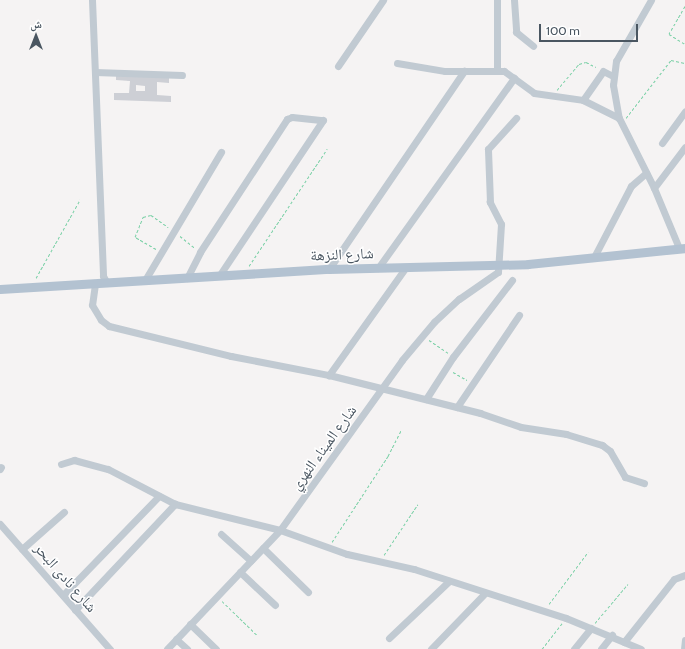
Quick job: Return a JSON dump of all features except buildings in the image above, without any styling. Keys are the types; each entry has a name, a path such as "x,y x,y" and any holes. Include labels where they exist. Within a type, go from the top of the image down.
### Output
{"main road":[{"name":"شارع النزهة","path":"0,289 329,269 500,265 682,248"}],"street":[{"path":"92,0 103,276 107,283"},
{"path":"338,66 383,0"},
{"path":"497,0 497,70"},
{"path":"514,0 516,32 533,46"},
{"path":"651,0 622,51 613,76 620,121 682,248"},
{"path":"397,63 428,69 464,71 497,70 514,78 534,93 583,100 620,121"},
{"path":"329,269 464,71"},
{"path":"583,100 603,71 613,76"},
{"path":"95,72 182,75"},
{"path":"378,268 514,78"},
{"path":"662,142 685,111"},
{"path":"187,278 200,252 287,119 292,117 323,120 219,276"},
{"path":"500,265 501,224 490,202 488,149 516,118"},
{"path":"654,188 685,147"},
{"path":"146,280 161,252 222,152"},
{"path":"594,257 631,186 646,173"},
{"name":"شارع الميناء النهري","path":"167,649 280,530 422,335 459,299 494,277 500,265"},
{"path":"330,375 406,267"},
{"path":"426,399 453,357 512,280"},
{"path":"95,284 92,305 101,320 109,326 230,356 385,387 521,427 566,434 602,445 610,451 624,477 644,482"},
{"path":"457,407 471,382 519,315"},
{"path":"61,464 74,460 108,469 175,504 280,530 328,548 450,581 543,612 566,618 612,635 641,649"},
{"path":"63,595 159,496"},
{"path":"75,610 175,504"},
{"path":"22,549 64,512"},
{"name":"شارع نادى البحر","path":"0,524 110,649"},
{"path":"221,534 251,561"},
{"path":"263,548 308,592"},
{"path":"240,572 275,605"},
{"path":"624,642 674,579 685,575"},
{"path":"389,638 450,581"},
{"path":"430,649 485,593"},
{"path":"190,624 216,649"},
{"path":"574,649 591,628"},
{"path":"601,649 612,635"},
{"path":"176,639 187,649"},
{"path":"684,649 685,640"}],"path":[{"path":"685,6 669,34 675,40 685,44"},
{"path":"620,121 671,60 685,63"},
{"path":"561,85 582,62 603,71"},
{"path":"243,274 327,149"},
{"path":"30,287 80,200"},
{"path":"161,252 135,237 143,217 151,215 200,252"},
{"path":"422,335 453,357"},
{"path":"446,368 471,382"},
{"path":"328,548 388,456 401,430"},
{"path":"380,562 418,504"},
{"path":"543,612 588,552"},
{"path":"591,628 628,584"},
{"path":"217,596 258,636"},
{"path":"542,649 566,618"}]}
